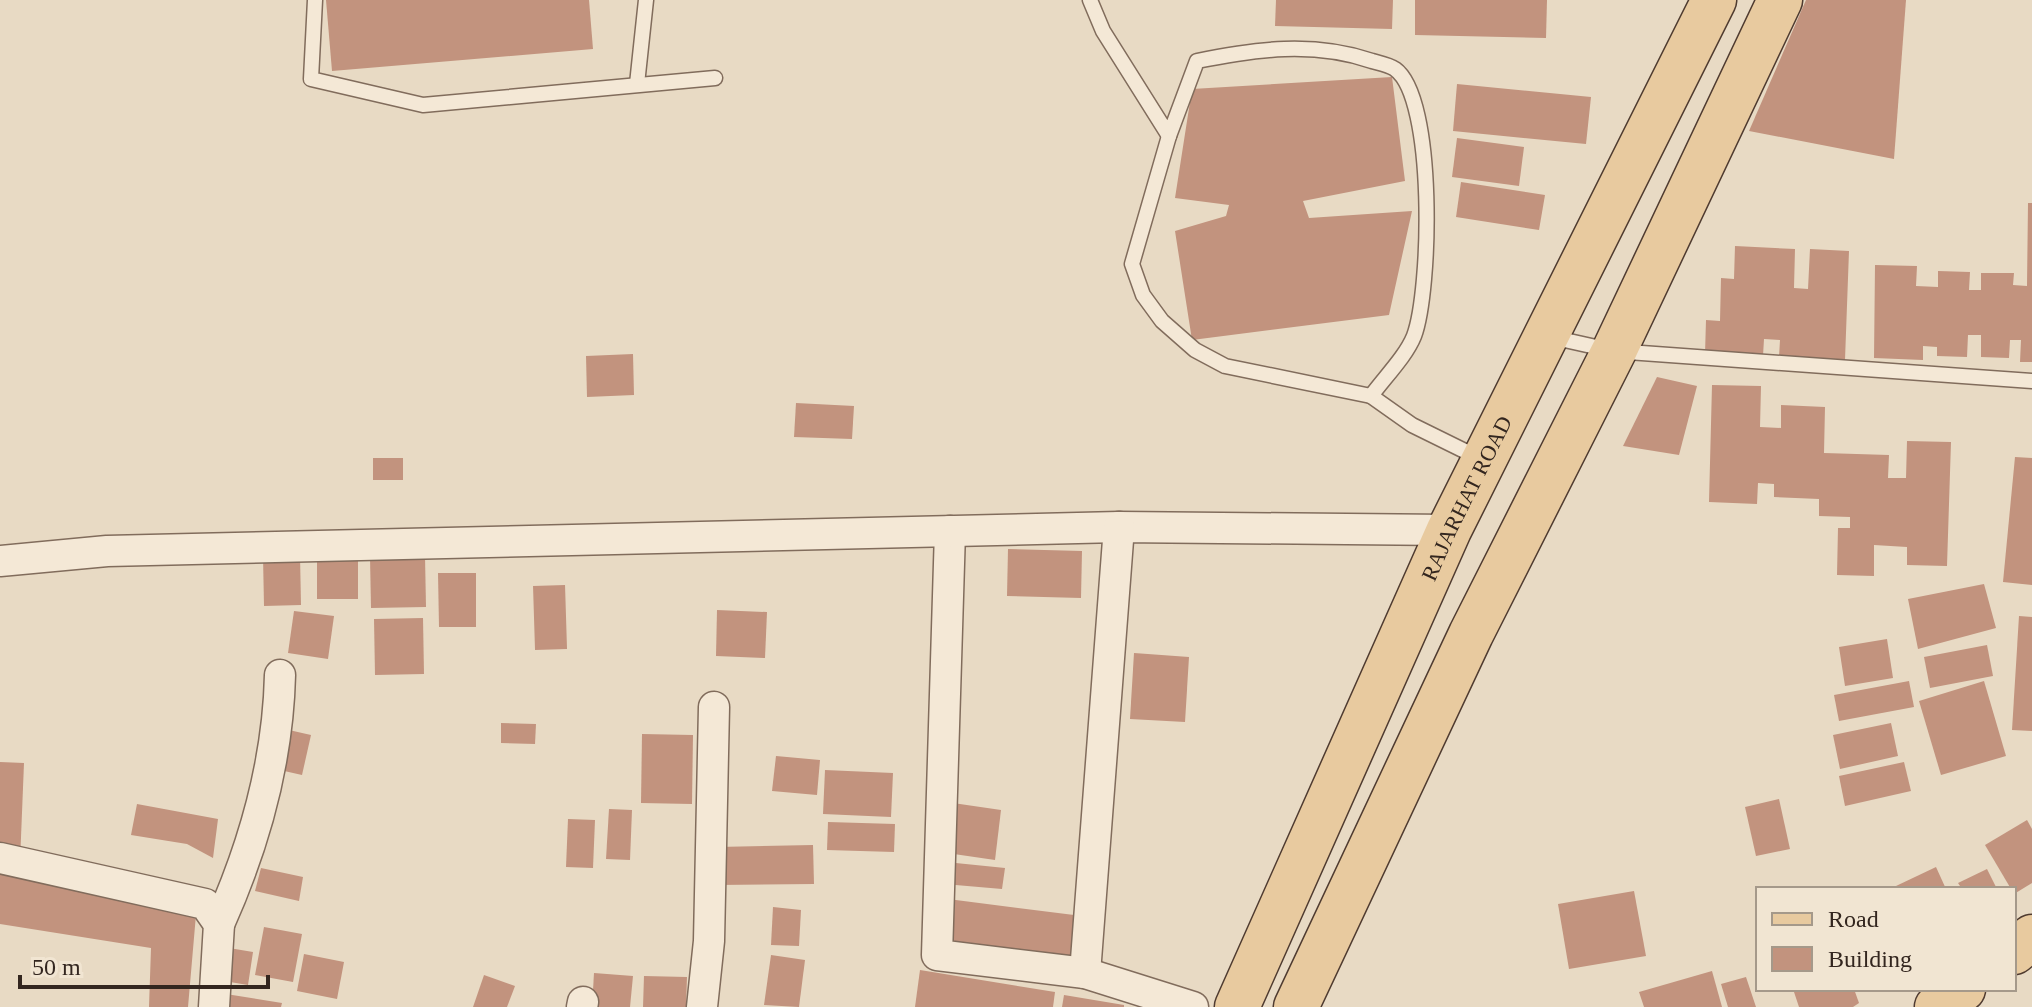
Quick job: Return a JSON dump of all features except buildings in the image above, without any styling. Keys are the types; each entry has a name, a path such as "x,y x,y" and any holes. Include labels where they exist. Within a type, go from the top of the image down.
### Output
{"main road":[{"name":"RAJARHAT ROAD","path":"1237,1007 1449,530 1714,0"},
{"path":"1296,1007 1471,634 1614,351 1780,0"},
{"path":"2016,950 2032,937"},
{"path":"1937,1007 1960,991"}],"street":[{"path":"1085,973 1119,527"},
{"path":"0,561 107,551 1119,527 1449,530"},
{"path":"950,531 937,955 1085,973 1193,1007"},
{"path":"214,1007 219,924 246,863 262,802 280,675"},
{"path":"702,1007 709,941 714,707"},
{"path":"0,858 205,904 219,924"}],"lane":[{"path":"315,0 311,79 423,105 715,78"},
{"path":"637,84 646,0"},
{"path":"1090,0 1103,31 1169,136"},
{"path":"1371,396 1413,337 1423,295 1423,131 1417,102 1396,69 1358,56 1291,47 1254,49 1197,61 1169,136 1132,264 1143,295 1162,321 1195,350 1225,366 1371,396 1412,425 1483,460"},
{"path":"1548,336 1614,351 2032,381"}]}
